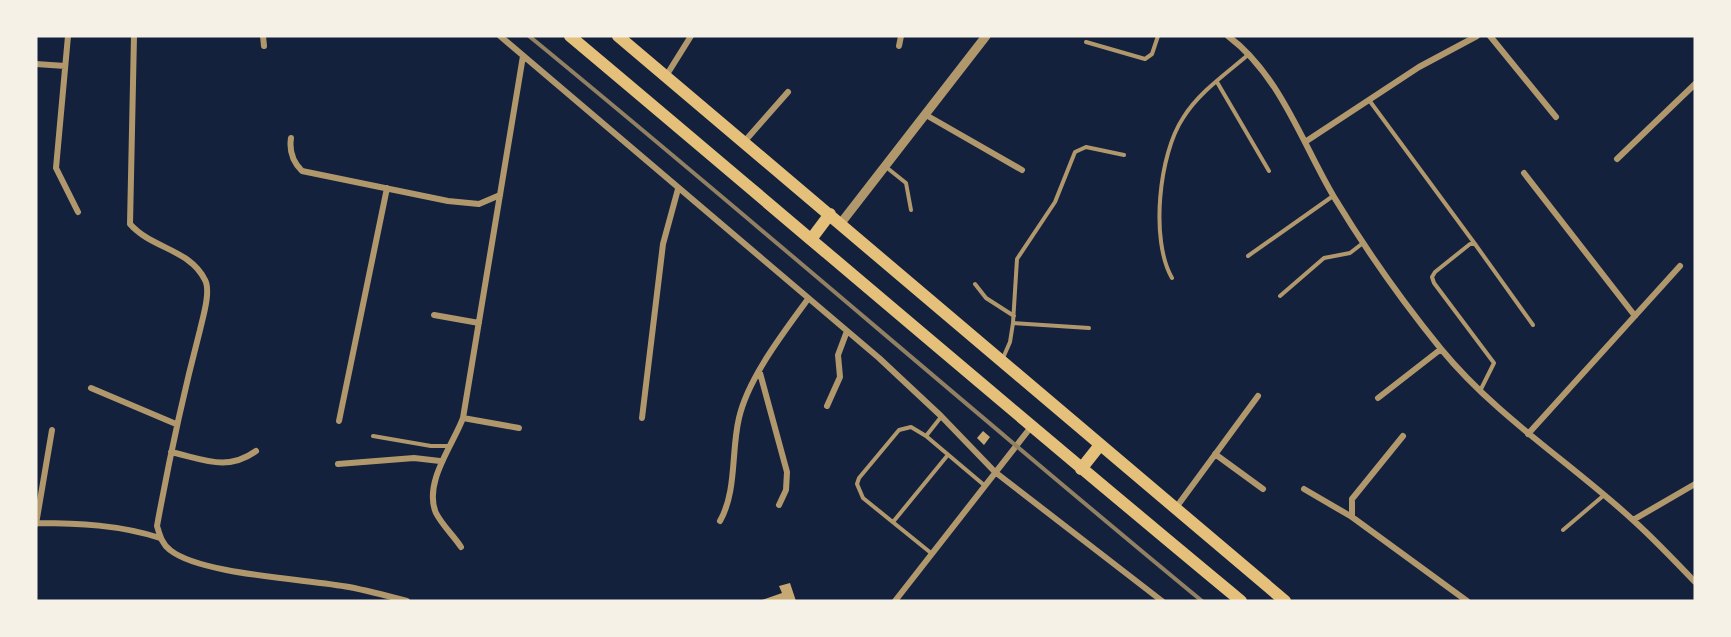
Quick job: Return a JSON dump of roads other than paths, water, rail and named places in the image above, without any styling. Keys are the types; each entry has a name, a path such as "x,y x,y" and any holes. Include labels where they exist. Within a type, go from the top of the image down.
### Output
{"highway":[{"path":"570,36 812,238 1031,427 1241,601"},
{"path":"618,36 1285,601"},
{"path":"812,238 830,214"},
{"path":"1081,469 1100,446"}],"street":[{"path":"68,36 56,168 78,212"},
{"path":"134,36 130,224 137,232 192,261 207,283 203,318 176,424 157,526 160,538"},
{"path":"264,36 264,46"},
{"path":"500,36 847,332 941,416 995,472 1162,601"},
{"path":"666,76 691,36"},
{"path":"898,46 901,36"},
{"path":"841,223 986,36"},
{"path":"1228,36 1250,53 1265,74 1334,196 1363,242 1441,349 1480,392 1633,520 1695,582"},
{"path":"1305,142 1419,67 1477,36"},
{"path":"1491,36 1556,117"},
{"path":"461,547 435,510 435,478 440,461 463,418 523,56"},
{"path":"36,64 65,66"},
{"path":"1617,159 1695,84"},
{"path":"744,142 788,92"},
{"path":"926,115 1022,170"},
{"path":"291,138 290,147 295,164 302,171 448,201 479,204 500,195"},
{"path":"1524,173 1635,316"},
{"path":"339,421 387,188"},
{"path":"642,418 663,244 678,189"},
{"path":"1528,434 1680,266"},
{"path":"720,521 729,497 739,416 760,373 808,298"},
{"path":"434,315 479,323"},
{"path":"827,406 840,377 838,355 847,332"},
{"path":"1378,398 1441,349"},
{"path":"760,373 787,472 786,490 778,505"},
{"path":"91,388 176,424"},
{"path":"1175,509 1258,396"},
{"path":"463,418 519,428"},
{"path":"895,601 1031,427"},
{"path":"52,430 36,524 86,524 140,531 160,538 171,550 193,560 252,573 348,587 407,601"},
{"path":"1352,517 1352,499 1403,436"},
{"path":"171,452 230,464 245,459 256,451"},
{"path":"1215,454 1263,489"},
{"path":"338,464 414,458 440,461"},
{"path":"1633,520 1695,484"},
{"path":"1304,489 1352,517 1467,601"}],"lane":[{"path":"1086,42 1145,59 1152,54 1158,36"},
{"path":"1172,278 1161,239 1162,189 1168,154 1176,129 1184,116 1217,82 1250,53"},
{"path":"1217,82 1269,171"},
{"path":"1368,100 1533,325"},
{"path":"1001,361 1010,342 1013,323 1017,259 1055,202 1075,152 1086,147 1124,155"},
{"path":"886,167 906,183 911,210"},
{"path":"1248,256 1334,196"},
{"path":"1280,296 1324,258 1350,253 1363,242"},
{"path":"1475,244 1470,244 1432,277 1494,363 1480,392"},
{"path":"975,284 986,298 1014,316"},
{"path":"1013,323 1089,328"},
{"path":"926,436 941,416"},
{"path":"931,553 863,498 857,484 859,478 899,430 911,427 926,436 985,486"},
{"path":"373,436 432,446 450,446"},
{"path":"893,522 947,456"},
{"path":"1563,530 1603,496"}],"railway":[{"path":"529,36 1202,601"}]}
